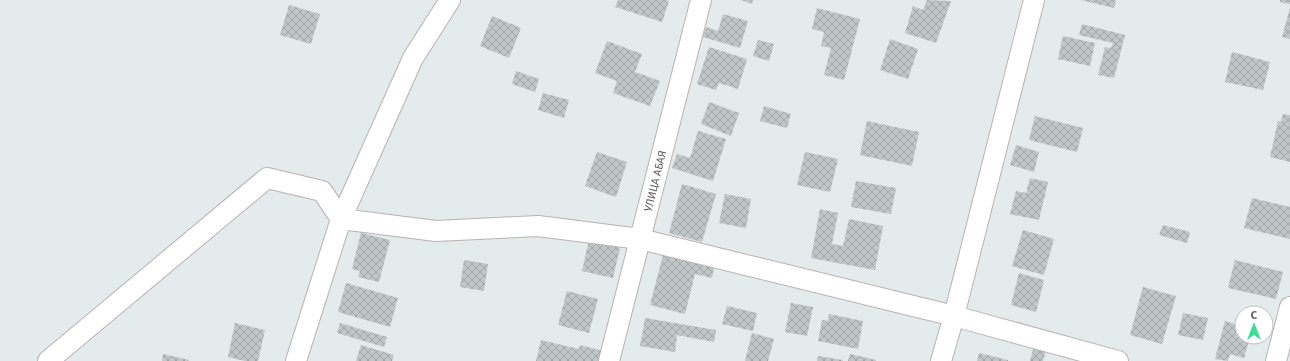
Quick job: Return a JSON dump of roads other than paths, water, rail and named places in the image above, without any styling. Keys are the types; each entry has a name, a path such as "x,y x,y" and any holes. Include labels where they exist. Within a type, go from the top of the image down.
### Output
{"street":[{"path":"296,361 341,219 413,58 450,0"},
{"name":"УЛИЦА АБАЯ","path":"609,361 701,0"},
{"path":"942,361 1034,0"},
{"path":"48,361 267,178 322,191 341,219 436,231 538,226 640,239 954,316 1118,361"},
{"path":"1276,361 1290,307"}]}
